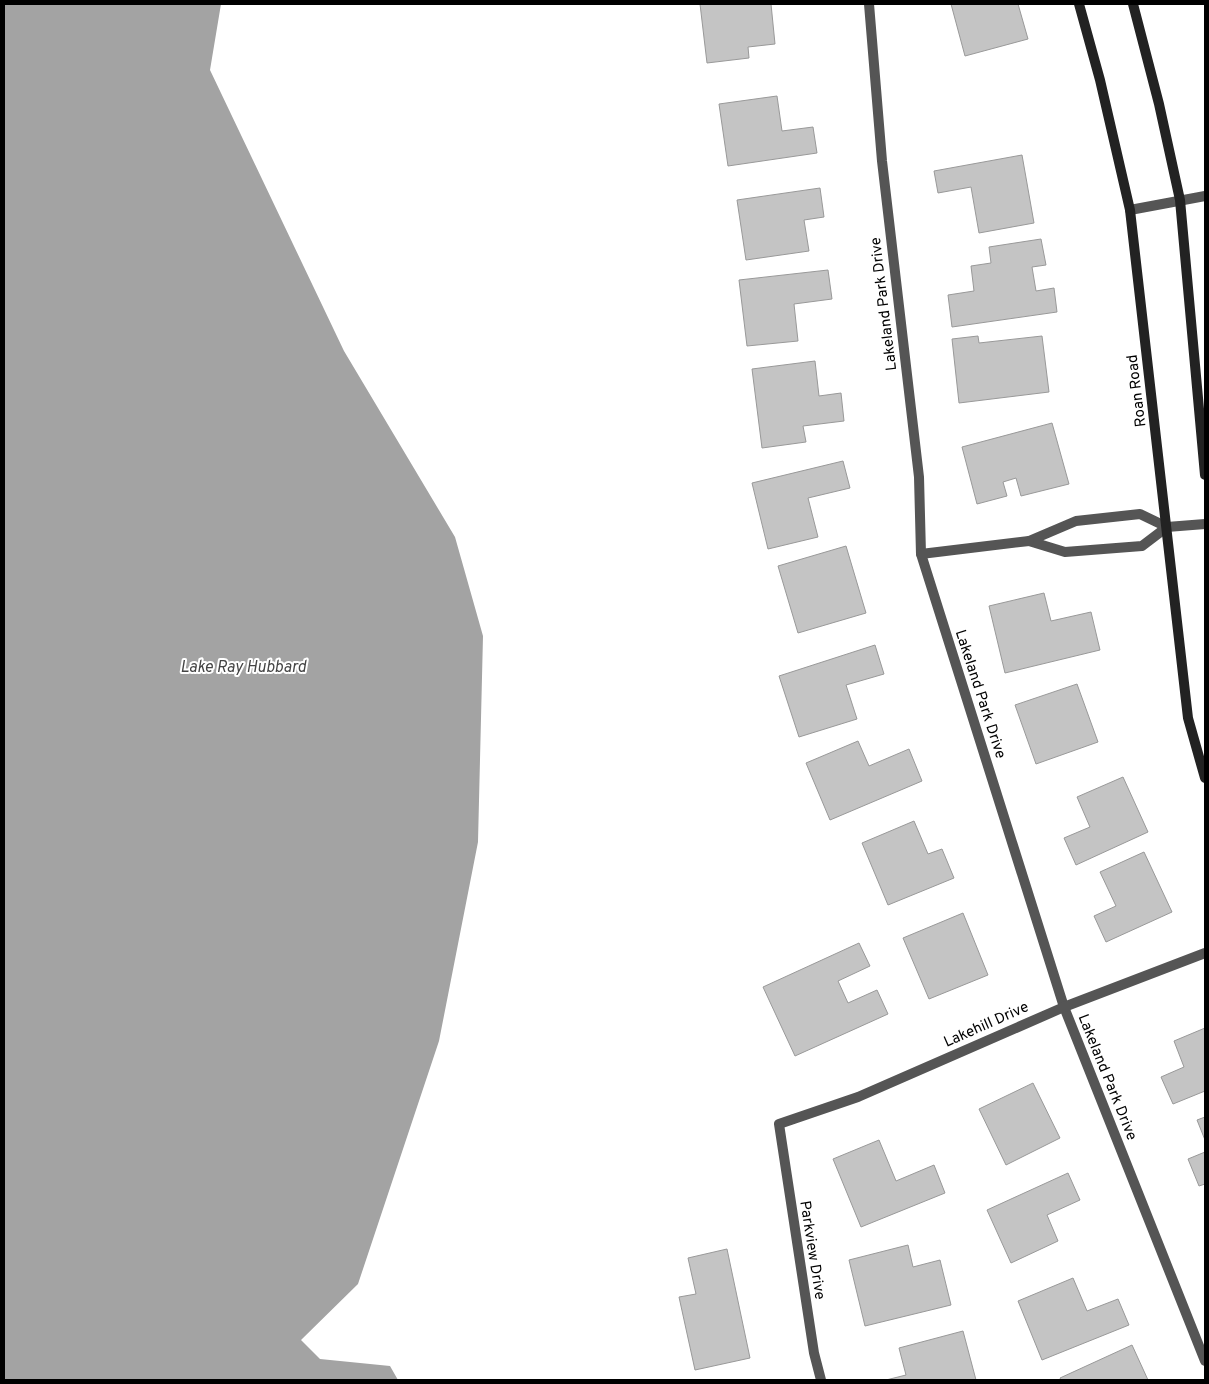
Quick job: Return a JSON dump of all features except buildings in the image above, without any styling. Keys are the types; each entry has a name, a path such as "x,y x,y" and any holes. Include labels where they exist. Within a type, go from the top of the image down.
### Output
{"street":[{"name":"Lakeland Park Drive","path":"869,4 882,161 919,477 922,554 1064,1007 1205,1361"},
{"name":"Roan Road","path":"1079,4 1100,80 1130,210 1188,718 1205,778"},
{"path":"1133,4 1159,104 1180,200 1205,475"},
{"path":"1130,210 1205,196"},
{"path":"922,554 1029,541 1076,521 1140,514 1167,527 1205,524"},
{"path":"1029,541 1065,552 1142,546 1167,527"},
{"name":"Lakehill Drive","path":"779,1124 858,1097 1064,1007 1205,954"},
{"name":"Parkview Drive","path":"779,1124 814,1353 821,1380"}],"water":[{"name":"Lake Ray Hubbard","path":"4,4 221,4 210,70 344,351 455,537 483,636 478,842 439,1041 358,1284 301,1340 320,1359 390,1366 398,1380 4,1380"}]}
